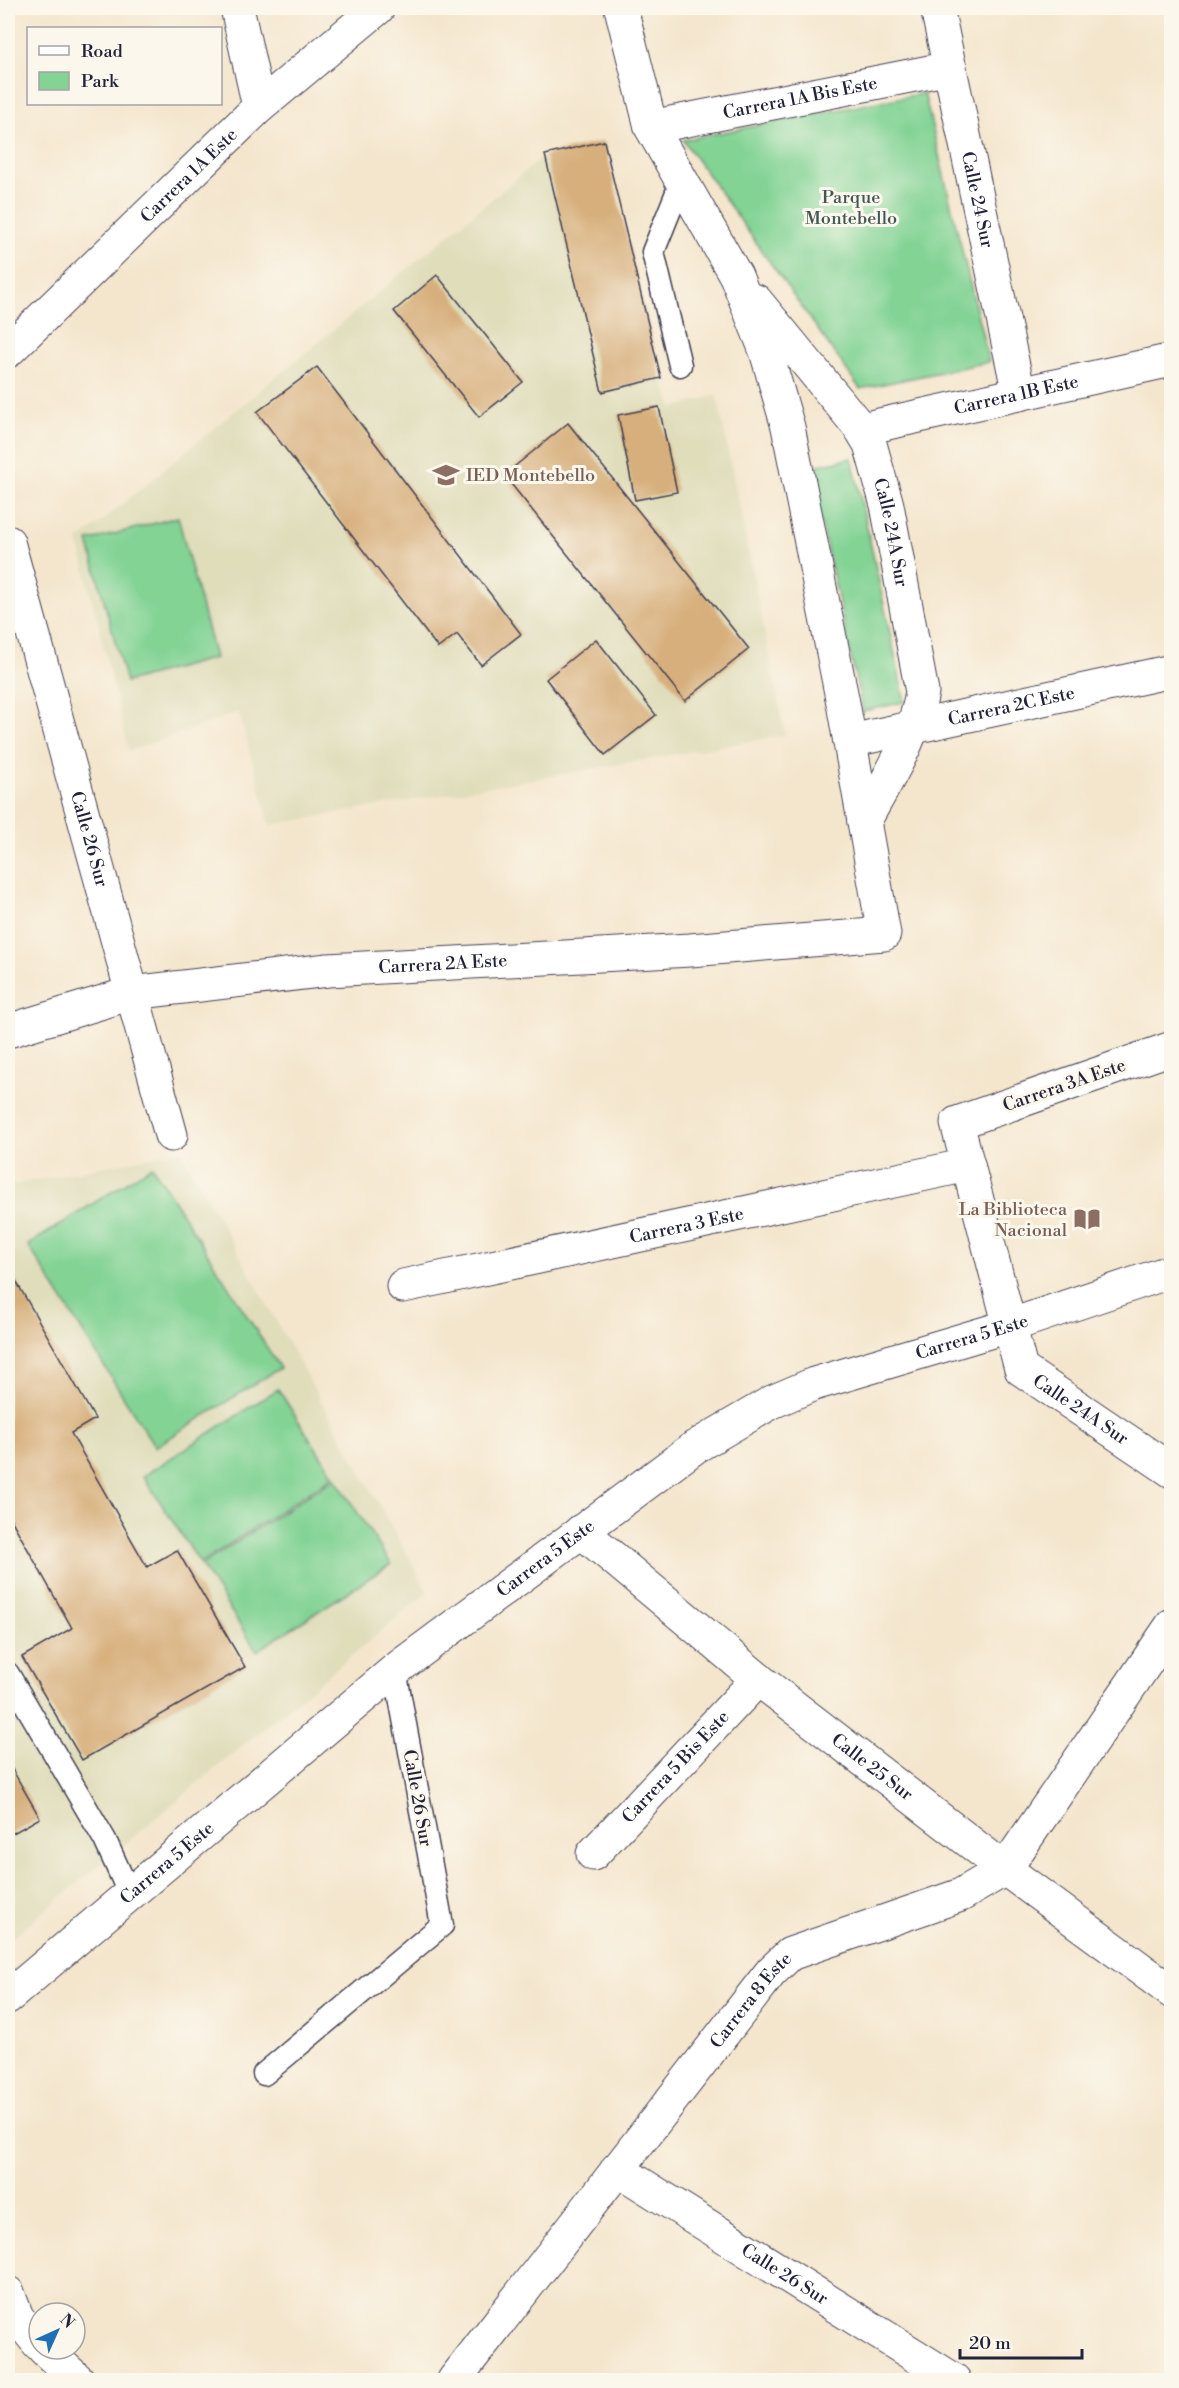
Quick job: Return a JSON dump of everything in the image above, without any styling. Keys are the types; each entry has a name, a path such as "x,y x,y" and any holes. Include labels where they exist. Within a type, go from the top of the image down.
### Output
{"street":[{"path":"237,8 259,107"},
{"name":"Carrera 1A Este","path":"8,351 259,107 378,8"},
{"name":"Calle 24A Sur","path":"621,8 651,127 736,276 766,351 788,427 850,741 884,934"},
{"name":"Calle 24 Sur","path":"937,8 1019,394"},
{"name":"Carrera 1A Bis Este","path":"651,127 950,68"},
{"name":"Calle 24A Sur","path":"736,276 861,429 877,464 887,505 922,692 919,713 893,769 864,822"},
{"name":"Carrera 1B Este","path":"861,429 1172,360"},
{"name":"Calle 26 Sur","path":"8,542 171,1135"},
{"name":"Carrera 2C Este","path":"850,741 1172,671"},
{"name":"Carrera 2A Este","path":"8,1031 132,993 328,970 690,950 884,934"},
{"name":"Carrera 3A Este","path":"957,1123 1172,1048"},
{"name":"Calle 24A Sur","path":"957,1123 1020,1369 1172,1471"},
{"name":"Carrera 3 Este","path":"404,1286 969,1165"},
{"name":"Carrera 5 Este","path":"8,1997 395,1670 695,1447 772,1401 837,1377 1010,1326 1172,1271"},
{"name":"Calle 25 Sur","path":"581,1531 758,1679 1005,1869 1172,1992"},
{"name":"Carrera 8 Este","path":"454,2380 771,1972 790,1954 961,1895 1005,1869 1172,1625"},
{"name":"Carrera 5 Bis Este","path":"593,1854 758,1679"},
{"path":"8,1978 46,1966"},
{"name":"Calle 26 Sur","path":"616,2169 954,2380"},
{"path":"8,2293 17,2317 27,2329"},
{"path":"57,2361 78,2380"}],"lane":[{"path":"680,365 653,252 681,180"},
{"name":"Calle 26 Sur","path":"264,2073 442,1925 395,1670"},
{"path":"8,1674 105,1840 130,1895"}],"shaded area":[{"name":"IED Montebello","path":"604,141 661,378 673,408 717,395 785,735 270,825 239,712 129,751 78,541 545,155"},
{"path":"181,1151 428,1592 15,1935 8,1938 8,1186"}],"green space":[{"name":"Parque Montebello","path":"924,93 989,362 860,389 683,140"},
{"path":"852,458 905,702 863,711 809,467"},
{"path":"178,517 215,658 126,682 88,541"},
{"path":"152,1166 280,1368 155,1447 28,1245"},
{"path":"278,1389 334,1476 200,1563 143,1476"},
{"path":"335,1478 391,1564 257,1651 201,1565"}],"building":[{"path":"604,141 661,378 602,392 545,155"},
{"path":"437,275 523,382 479,417 394,311"},
{"path":"317,367 521,634 481,665 457,634 438,648 257,412"},
{"path":"659,407 677,492 635,500 618,415"},
{"path":"568,423 749,649 685,701 504,475"},
{"path":"596,639 656,715 605,755 546,679"},
{"path":"8,1267 95,1419 71,1433 147,1567 177,1550 245,1667 82,1760 22,1657 72,1628 8,1514"},
{"path":"8,1762 40,1818 8,1836"}],"place":[{"name":"IED Montebello","path":"446,475"},
{"name":"La Biblioteca Nacional","path":"1087,1219"}]}
